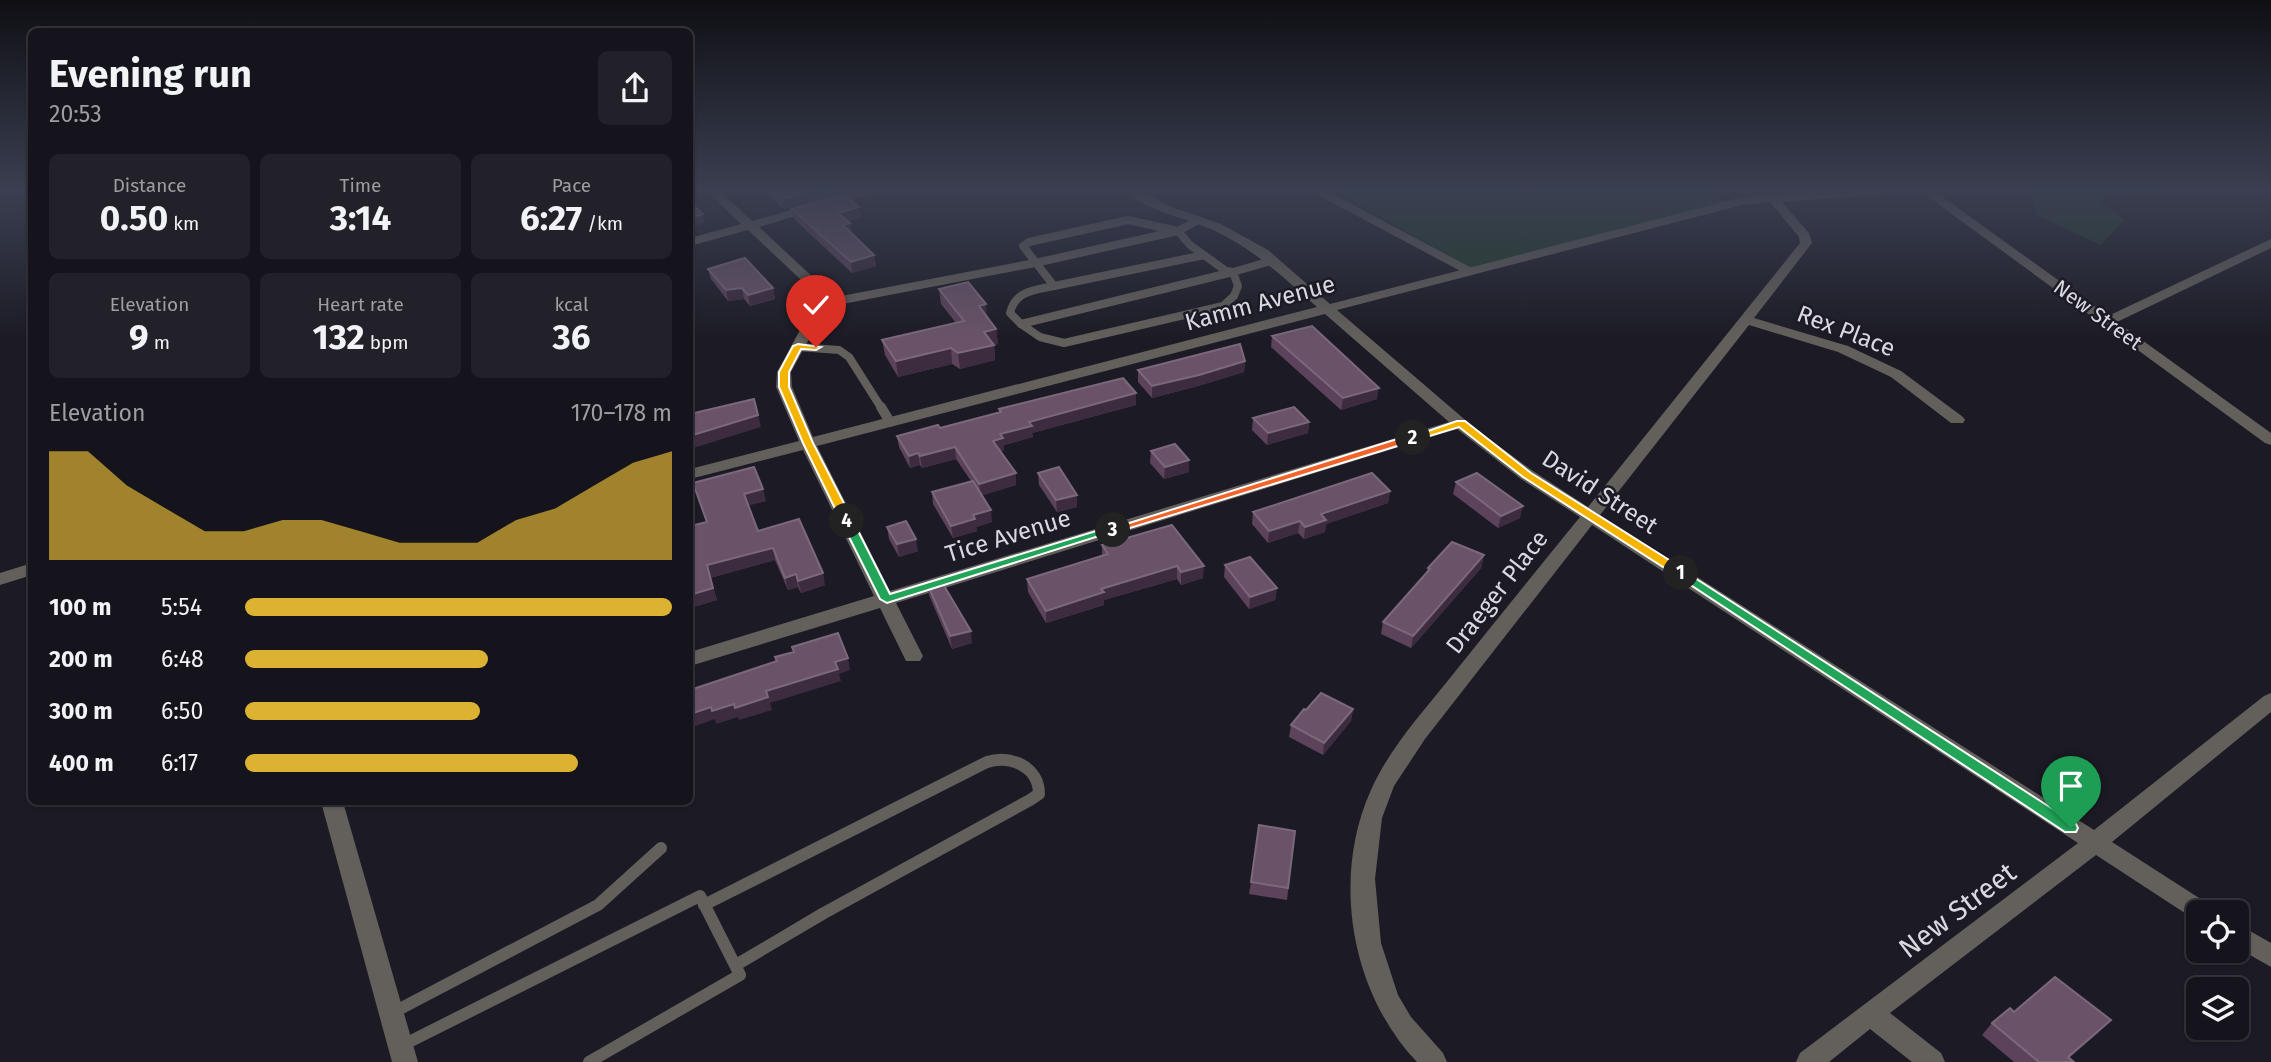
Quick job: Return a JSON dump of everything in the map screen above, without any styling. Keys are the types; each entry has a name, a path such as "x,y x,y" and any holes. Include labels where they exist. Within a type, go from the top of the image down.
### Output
{"street":[{"path":"765,240 823,293 821,304 784,372 784,387 808,443 913,656"},
{"name":"David Street","path":"1241,240 1271,261 1461,423 1527,475 2186,902"},
{"name":"Kamm Avenue","path":"693,473 1592,240"},
{"name":"Draeger Place","path":"1434,1062 1402,1026 1383,989 1373,958 1364,908 1362,859 1369,824 1381,789 1418,733 1589,514 1747,320 1806,243 1806,240"},
{"name":"New Street","path":"1993,240 2271,440"},
{"path":"2107,322 2271,243"},
{"name":"Rex Place","path":"1747,320 1843,349 1895,374 1957,420"},
{"name":"Tice Avenue","path":"693,658 1461,423"},
{"path":"0,579 28,570"},
{"name":"New Street","path":"1810,1062 1870,1013 2095,844 2271,701"},
{"path":"333,805 403,1054"},
{"path":"2249,942 2271,956"},
{"path":"1870,1013 1932,1062"}],"lane":[{"path":"1039,240 1023,246 1054,286"},
{"path":"821,304 1035,263 1140,240"},
{"path":"1187,240 1226,271 1233,272"},
{"path":"1410,240 1469,271"},
{"path":"1204,255 1017,295 1011,301 1010,313 1032,336 1064,343 1223,306 1234,296 1238,286 1233,272"},
{"path":"1020,324 1271,261"},
{"path":"798,346 839,350 849,357 890,422"},
{"path":"704,905 987,762 999,758 1015,758 1024,764 1038,783 1039,794 1030,800 824,913 736,965"},
{"path":"391,1014 598,905 661,848"},
{"path":"403,1054 699,896 740,975 589,1062"}],"green space":[{"path":"1420,240 1596,240 1475,271"},
{"path":"2088,240 2105,240 2100,245"}],"building":[{"path":"826,240 858,240 874,255 851,262"},
{"path":"745,258 773,288 748,295 742,288 726,290 708,269"},
{"path":"968,282 986,304 979,306 996,329 984,332 994,345 958,353 951,348 896,361 882,340 964,321 939,289"},
{"path":"1312,326 1379,388 1343,398 1272,336"},
{"path":"1240,344 1245,361 1199,375 1152,386 1138,370"},
{"path":"1123,378 1136,393 1029,422 1032,426 1000,434 1003,438 993,441 1016,473 979,484 955,447 920,456 918,453 909,456 897,436 938,425 940,428 1001,412 999,409"},
{"path":"754,399 758,415 693,435 693,413"},
{"path":"1294,407 1309,422 1268,433 1253,418"},
{"path":"1175,444 1189,460 1165,467 1151,451"},
{"path":"754,467 763,489 744,494 758,531 799,519 823,573 798,581 796,574 785,578 773,548 707,565 713,588 693,594 693,525 707,522 693,483"},
{"path":"1059,467 1077,495 1056,500 1038,473"},
{"path":"1372,473 1390,491 1321,514 1326,520 1305,527 1300,521 1269,531 1253,512"},
{"path":"1477,473 1523,506 1501,516 1456,482"},
{"path":"973,481 991,510 973,515 975,519 951,526 932,492"},
{"path":"906,521 916,539 897,544 887,527"},
{"path":"1172,525 1204,566 1181,572 1177,566 1101,589 1104,592 1046,611 1027,579 1108,554 1102,545"},
{"path":"1452,542 1484,555 1413,636 1383,622 1430,569 1428,568"},
{"path":"1250,557 1277,588 1250,597 1225,565"},
{"path":"940,579 971,631 950,636 927,583"},
{"path":"838,633 848,658 835,662 838,669 766,691 768,697 735,708 734,704 712,711 711,707 693,713 693,689 777,661 775,657 794,652 792,647"},
{"path":"1321,693 1353,709 1324,743 1291,725"},
{"path":"1259,825 1295,831 1288,888 1251,882"},
{"path":"2055,977 2111,1020 2068,1057 2074,1062 2039,1062 1992,1023 2010,1008 2014,1012"}],"route":[{"path":"816,347 798,346 784,372 784,387 808,443 887,599 1461,423 1527,475 1759,623 2071,828"}]}
